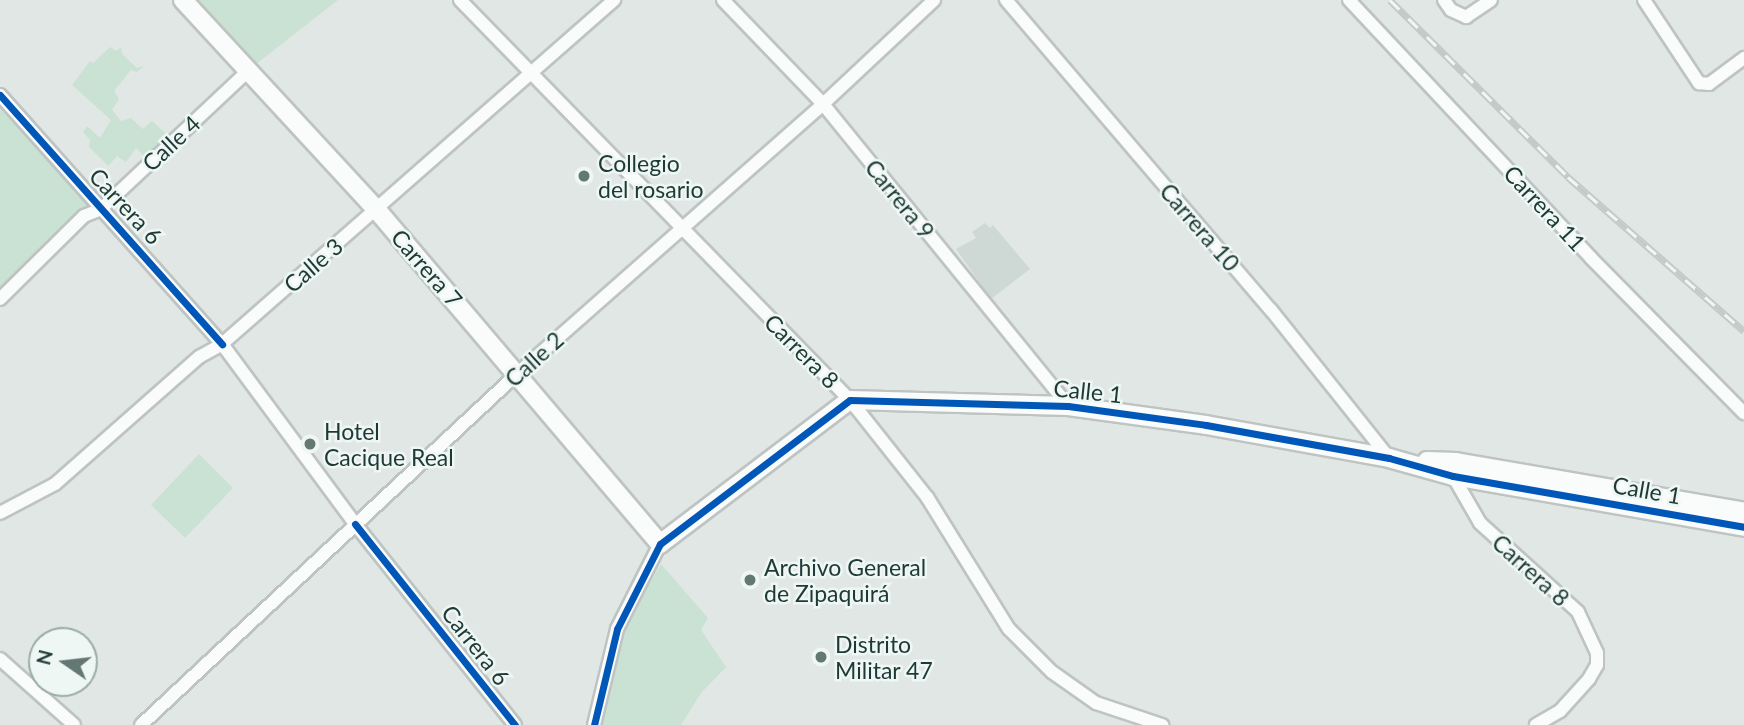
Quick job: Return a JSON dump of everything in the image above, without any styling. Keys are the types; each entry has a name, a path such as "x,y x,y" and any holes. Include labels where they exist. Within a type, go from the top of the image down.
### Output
{"street":[{"name":"Carrera 7","path":"183,0 250,69 376,209 518,373 660,544"},
{"name":"Carrera 8","path":"460,0 850,400 927,497 1009,629 1052,672 1096,703 1162,725"},
{"name":"Calle 3","path":"0,513 55,484 199,357 222,344 534,73 614,0"},
{"name":"Carrera 9","path":"723,0 823,104 1068,406"},
{"name":"Calle 2","path":"141,725 518,373 823,104 934,0"},
{"name":"Carrera 10","path":"1006,0 1271,310 1394,459"},
{"name":"Carrera 11","path":"1349,0 1591,258 1744,413"},
{"path":"1448,5 1466,17 1491,0"},
{"path":"1644,0 1699,83 1709,84 1744,58"},
{"name":"Calle 4","path":"0,299 84,216 101,209 250,69"},
{"name":"Carrera 6","path":"0,95 222,344 355,524 515,725"},
{"name":"Calle 1","path":"850,400 1068,406 1206,425 1394,459 1453,476 1744,527"},
{"path":"594,725 617,629 660,544 850,400"},
{"name":"Calle 1","path":"1394,459 1455,462 1744,512"},
{"name":"Carrera 8","path":"1453,476 1480,523 1578,612 1597,653 1597,665 1589,679 1560,711 1536,725"},
{"path":"0,659 74,725"}],"shaded area":[{"path":"985,223 990,228 993,225 1030,269 991,299 956,249 976,238 972,232"}],"green space":[{"path":"183,0 338,0 250,69"},
{"path":"110,47 116,51 121,47 122,54 137,68 144,66 137,72 131,70 114,91 119,99 112,110 121,121 131,118 143,129 152,121 171,138 148,160 136,148 126,162 117,156 108,166 89,147 90,140 83,132 87,126 100,138 111,120 72,85 90,61 93,63"},
{"path":"0,109 92,205 0,294"},
{"path":"199,454 233,488 185,538 151,505"},
{"path":"661,564 708,618 701,630 726,667 701,693 681,725 599,725 622,631"}],"railway":[{"path":"1390,0 1568,177 1744,331"}],"cycle path":[{"path":"0,95 222,344"},
{"path":"594,725 617,629 660,544 850,400 1068,406 1206,425 1389,458 1453,476 1744,527"},
{"path":"355,524 515,725"}],"place":[{"name":"Collegio del rosario","path":"584,176"},
{"name":"Hotel Cacique Real","path":"310,444"},
{"name":"Archivo General de Zipaquirá","path":"750,580"},
{"name":"Distrito Militar 47","path":"821,657"}]}
